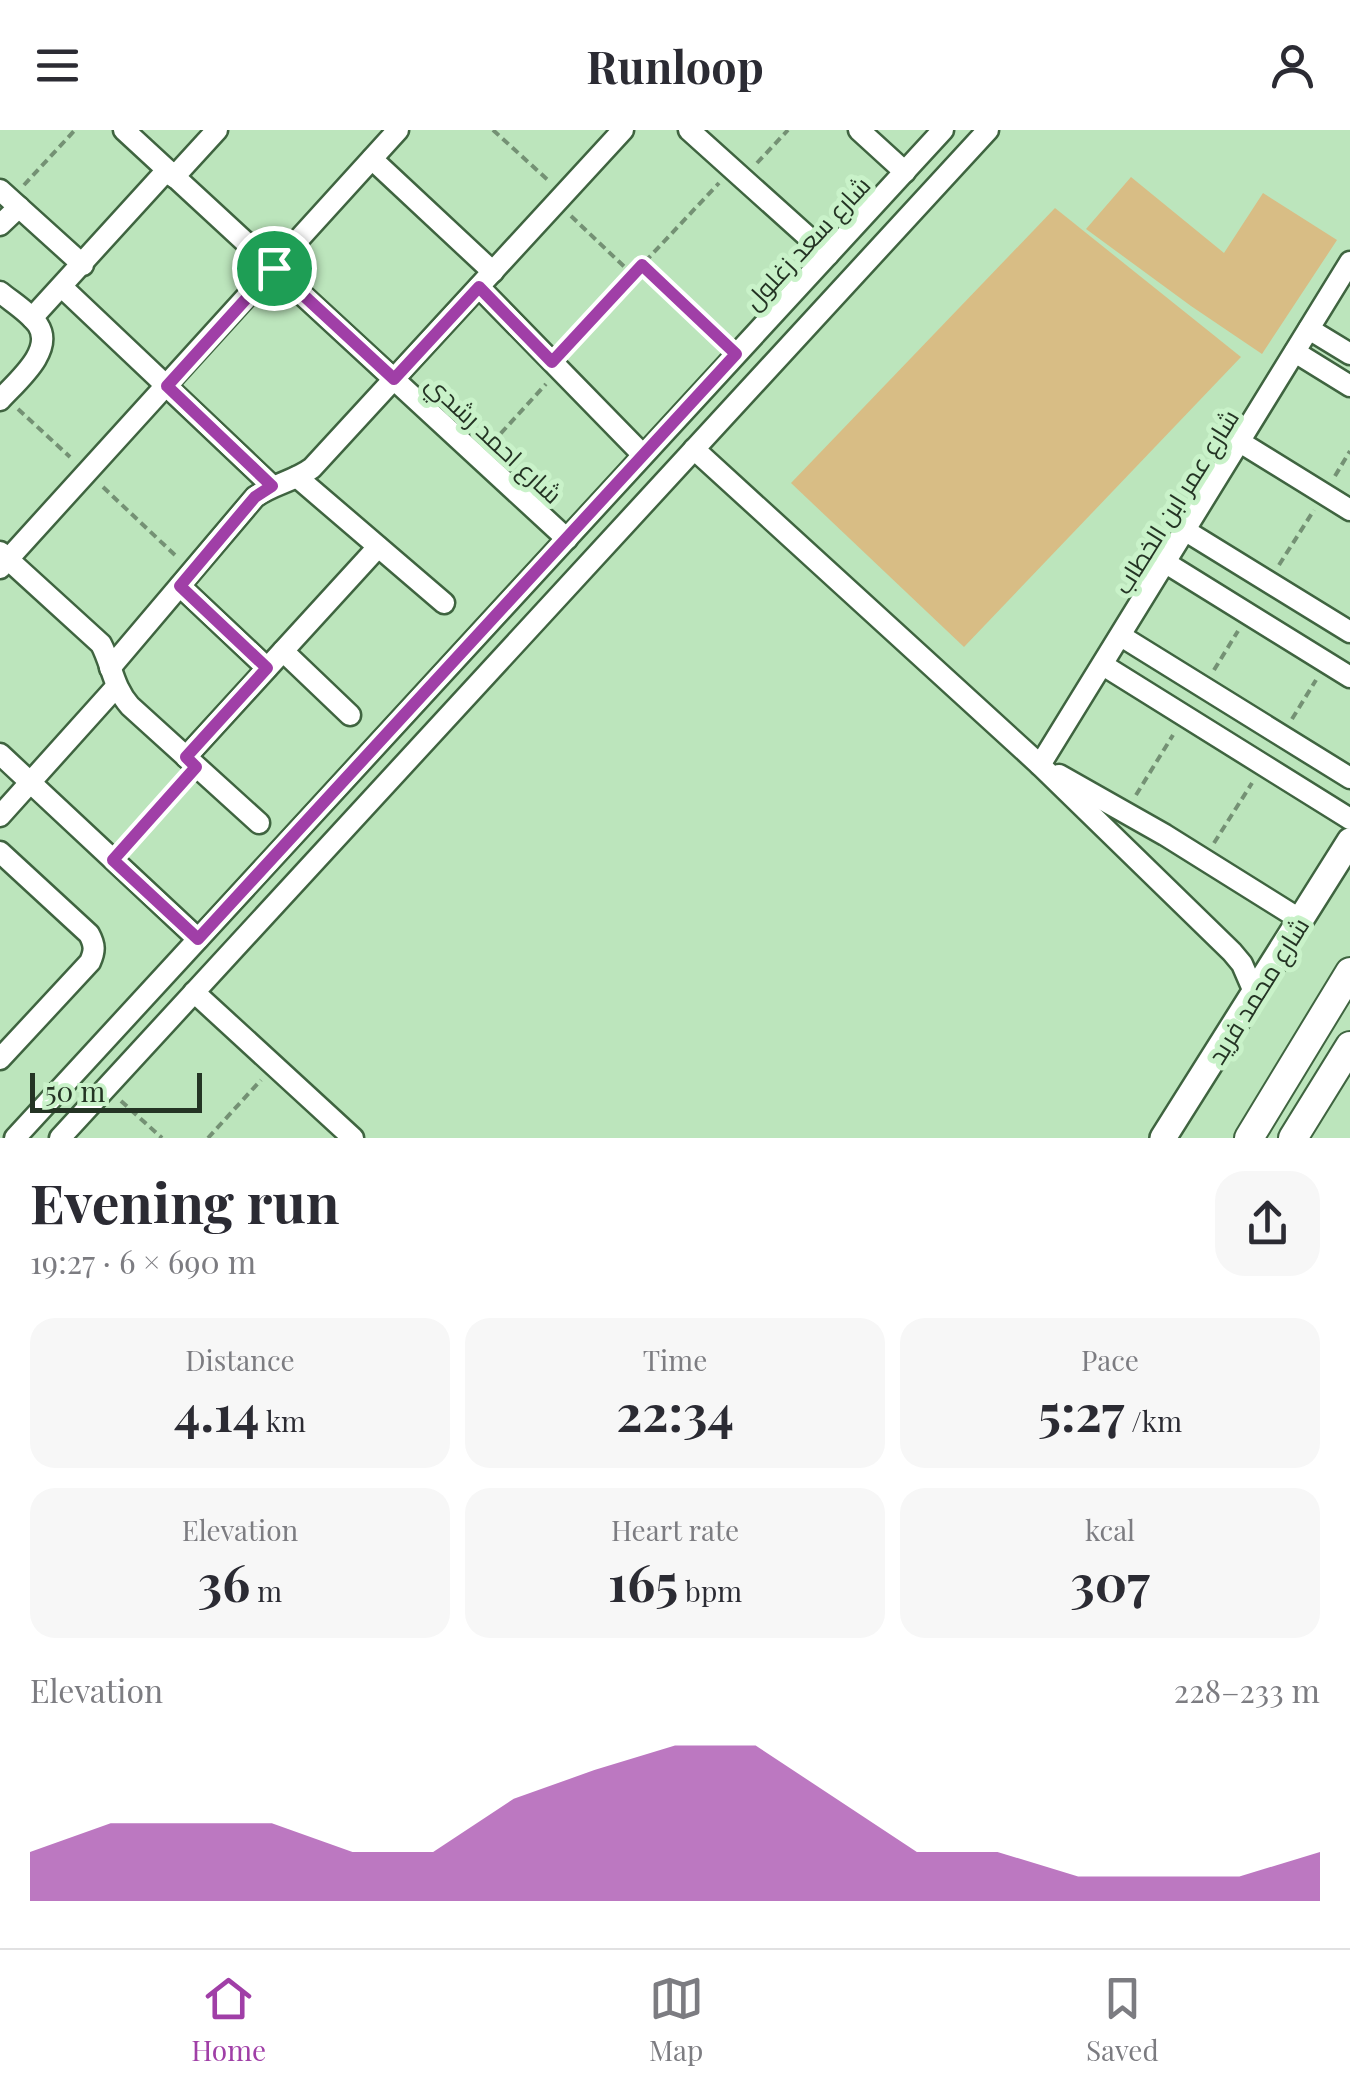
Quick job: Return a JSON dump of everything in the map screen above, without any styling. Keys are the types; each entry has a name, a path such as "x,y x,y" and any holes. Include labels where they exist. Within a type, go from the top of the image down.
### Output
{"main road":[{"path":"1249,1138 1350,972"},
{"path":"1293,1138 1350,1046"}],"street":[{"name":"شارع احمد رشدي","path":"124,130 567,538"},
{"path":"32,318 217,130"},
{"path":"259,823 130,706 113,677 101,644 3,560 167,386 398,130"},
{"path":"0,816 113,677 180,586 255,497 312,468 623,130"},
{"path":"690,130 828,255"},
{"path":"859,130 904,172"},
{"name":"شارع سعد زغلول","path":"15,1138 943,130"},
{"path":"60,1138 988,130"},
{"path":"372,159 486,279 555,366 643,456"},
{"path":"0,225 10,198 83,265"},
{"name":"شارع عمر ابن الخطاب","path":"1040,764 1350,262"},
{"path":"62,287 272,486"},
{"path":"0,292 32,318 41,329 43,342 38,355 0,400"},
{"path":"1309,328 1350,354"},
{"path":"1295,352 1350,386"},
{"path":"1240,442 1350,510"},
{"path":"694,449 1040,764 1232,952 1250,978 1254,994"},
{"path":"298,477 444,602"},
{"path":"1186,530 1350,632"},
{"path":"191,762 267,668 378,546"},
{"path":"1166,562 1350,677"},
{"path":"180,586 267,668"},
{"path":"1121,636 1350,778"},
{"path":"282,652 350,715"},
{"path":"1103,665 1350,819"},
{"path":"0,754 198,939"},
{"path":"1040,764 1301,920"},
{"name":"شارع محمد فريد","path":"1163,1138 1350,840"},
{"path":"0,852 90,934 94,943 90,962 2,1054"},
{"path":"194,992 353,1138"}],"path":[{"path":"10,198 74,130"},
{"path":"493,130 633,275"},
{"path":"479,457 642,265 788,130"},
{"path":"642,265 736,354"},
{"path":"1269,582 1350,451"},
{"path":"1203,687 1249,614"},
{"path":"1282,736 1327,662"},
{"path":"1126,812 1185,716"},
{"path":"113,860 191,762"},
{"path":"1204,860 1263,764"},
{"path":"208,1138 274,1066"},
{"path":"106,1088 162,1138"}],"shaded area":[{"path":"1131,177 1224,253 1263,193 1337,240 1262,354 1086,229"},
{"path":"1055,208 1241,357 964,647 791,483"}],"route":[{"path":"642,265 736,354 198,939 113,860 196,767 186,757 267,668 180,586 255,497 272,486 167,386 274,268 394,379 479,287 552,362 642,265"}]}
